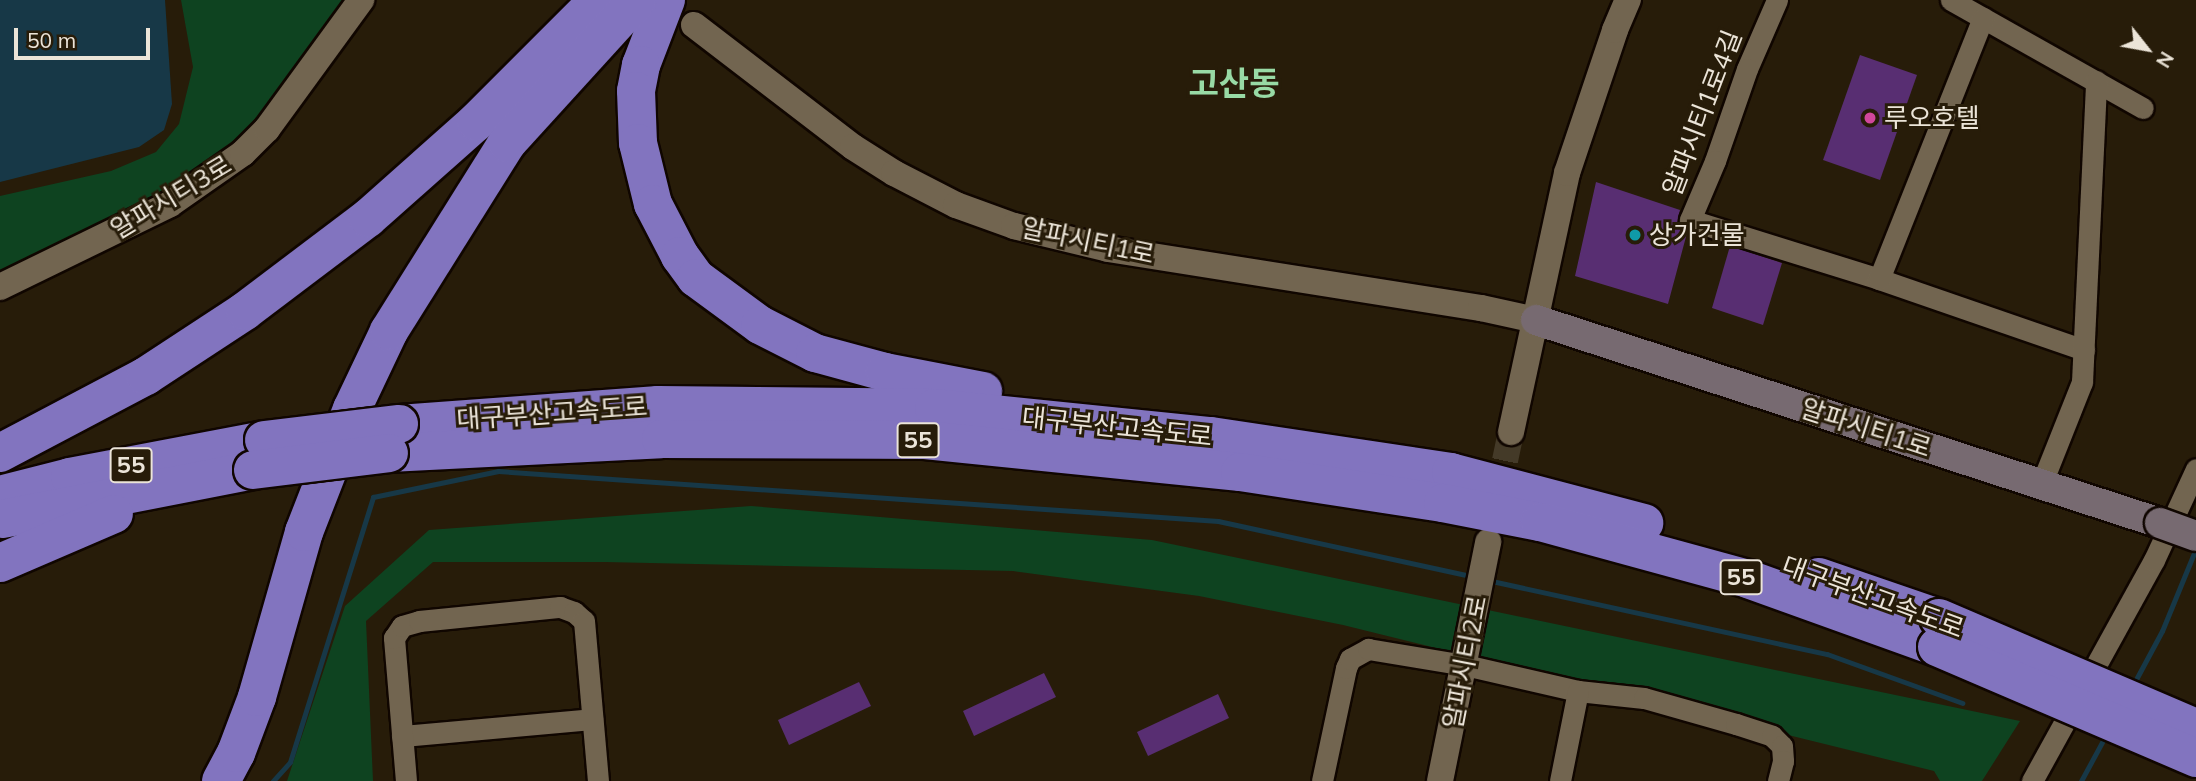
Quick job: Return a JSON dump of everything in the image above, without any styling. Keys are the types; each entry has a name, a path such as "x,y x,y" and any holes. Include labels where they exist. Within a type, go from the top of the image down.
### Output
{"highway":[{"path":"0,453 146,376 245,311 358,226 476,122 598,0"},
{"path":"206,781 219,757 246,681 278,559 310,463 356,356 431,219 491,134 617,0"},
{"path":"221,781 236,753 257,697 304,533 352,409 389,331 507,143 637,0"},
{"path":"666,0 649,39 636,91 636,124 643,175 653,204 680,256 696,278 724,300 791,342 835,359 1211,436"},
{"name":"대구부산고속도로","path":"0,495 70,477 657,405 934,408 1211,436 1464,475 1736,549 1938,633 2196,728"},
{"name":"대구부산고속도로","path":"394,438 925,440 1240,472 1443,503 1540,522 1938,633 2196,758"},
{"name":"대구부산고속도로","path":"0,519 192,482 258,455"},
{"path":"0,563 192,482"}],"main road":[{"name":"알파시티1로","path":"1536,320 2196,536"}],"street":[{"name":"알파시티3로","path":"0,287 170,204 243,153 267,129 361,0"},
{"path":"1511,432 1567,173 1628,0"},
{"name":"알파시티1로4길","path":"1777,0 1747,69 1715,161 1690,220 1879,279 2084,350"},
{"path":"1951,0 2143,107"},
{"path":"1879,279 1983,18"},
{"name":"알파시티1로","path":"694,25 853,147 894,173 956,205 1014,226 1108,249 1467,306 1536,320"},
{"path":"2040,485 2082,382 2096,81"},
{"path":"2032,781 2154,560 2196,469"},
{"name":"알파시티2로","path":"1440,781 1488,542"},
{"path":"406,781 394,638 402,626 419,621 559,607 574,612 583,621 598,781"},
{"path":"1322,781 1346,668 1350,659 1368,649 1465,664 1578,691 1644,698 1772,736 1782,746 1783,761 1778,781"},
{"path":"1559,781 1578,691"},
{"path":"402,736 592,719"}],"green space":[{"path":"181,0 361,0 243,153 0,287 0,196 111,171 156,152 179,124 193,67"},
{"path":"751,506 1152,540 2020,721 1982,781 1940,781 1934,771 1343,625 1199,596 1013,571 605,562 433,562 366,621 373,781 287,781 345,606 429,530"}],"water":[{"path":"0,0 165,0 172,104 164,130 139,147 0,182"}],"building":[{"name":"루오호텔","path":"1860,55 1917,75 1880,180 1823,160"},
{"name":"상가건물","path":"1596,182 1680,210 1677,223 1687,233 1668,304 1575,276"},
{"path":"1730,246 1782,263 1763,325 1712,308"},
{"path":"1044,673 1056,697 974,736 963,711"},
{"path":"859,682 871,706 789,745 778,720"},
{"path":"1218,694 1229,718 1148,756 1137,732"}],"waterway":[{"path":"273,781 290,762 373,497 498,471 1218,521 1474,577"},
{"path":"2133,685 2162,631 2196,548"},
{"path":"1487,580 1827,654 1962,703"},
{"path":"2081,781 2107,733"}],"tunnel":[{"path":"1497,499 1511,432"}],"place":[{"name":"루오호텔","path":"1870,118"},
{"name":"상가건물","path":"1635,235"}],"district":[{"name":"고산동","path":"1234,83"}]}
